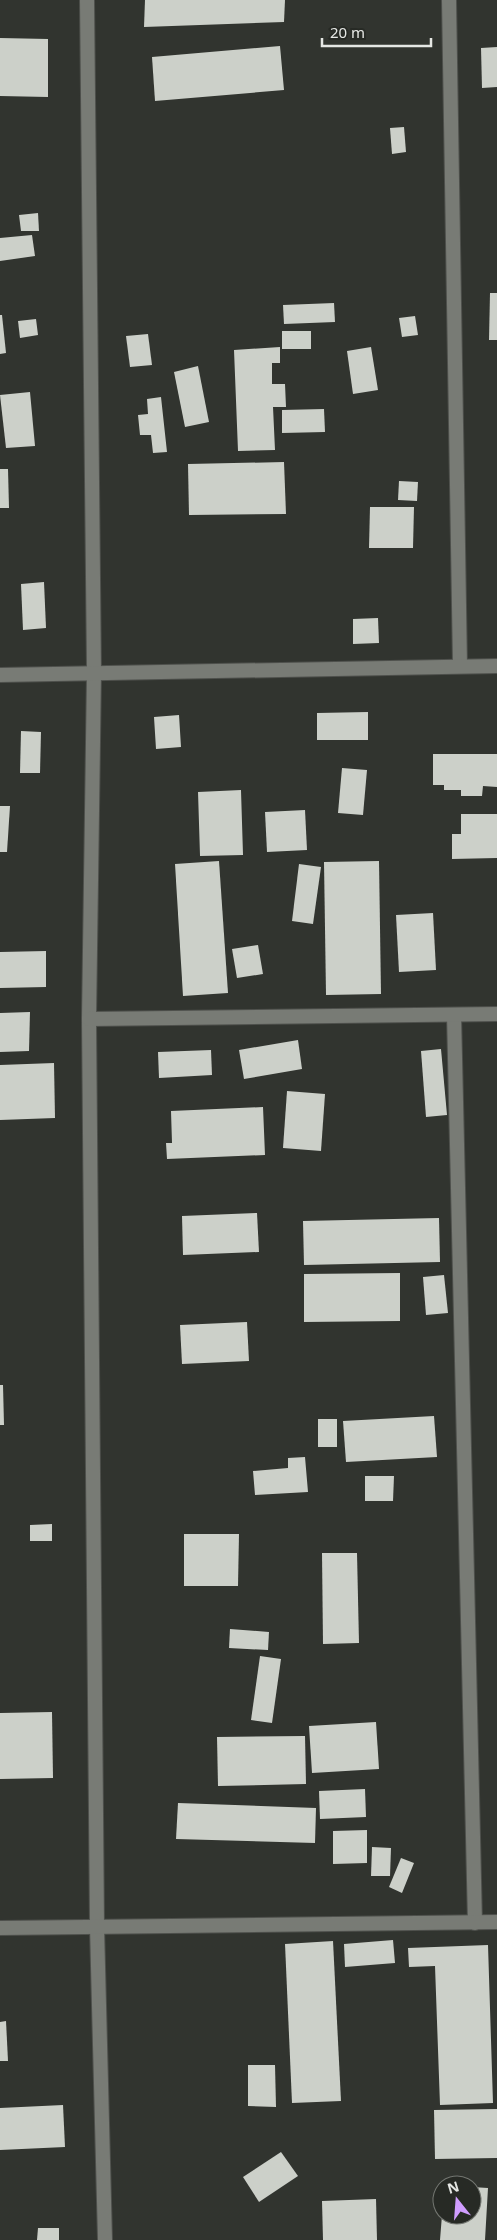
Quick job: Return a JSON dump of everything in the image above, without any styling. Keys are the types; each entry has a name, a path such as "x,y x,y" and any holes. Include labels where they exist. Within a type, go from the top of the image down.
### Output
{"street":[{"path":"87,0 94,673 89,1019 97,1927 105,2240"},
{"path":"449,0 460,666"},
{"path":"0,675 497,666"},
{"path":"89,1019 497,1014"},
{"path":"454,1015 475,1923"},
{"path":"0,1928 497,1922"}],"building":[{"path":"145,0 285,0 284,22 144,27"},
{"path":"0,38 48,39 48,97 0,96"},
{"path":"280,46 284,90 155,101 152,57"},
{"path":"497,47 497,87 482,88 481,48"},
{"path":"404,127 406,152 392,154 390,128"},
{"path":"38,213 39,231 21,231 19,215"},
{"path":"32,235 35,256 0,261 0,238"},
{"path":"490,293 497,293 497,340 489,340"},
{"path":"334,303 335,322 284,324 283,305"},
{"path":"0,315 2,315 6,353 0,354"},
{"path":"415,316 418,335 402,337 399,318"},
{"path":"36,319 38,335 20,338 18,321"},
{"path":"282,331 311,331 311,349 282,349"},
{"path":"148,334 152,365 130,367 126,336"},
{"path":"280,347 280,363 272,363 272,384 285,384 286,407 273,407 275,450 238,451 234,350"},
{"path":"371,347 378,390 353,394 347,351"},
{"path":"198,366 209,422 185,427 174,372"},
{"path":"30,392 35,446 6,448 0,395"},
{"path":"161,397 167,452 153,453 151,435 140,435 138,415 148,414 147,399"},
{"path":"324,409 325,432 282,433 282,410"},
{"path":"284,462 286,514 189,515 188,464"},
{"path":"0,469 8,469 9,508 0,508"},
{"path":"399,481 418,482 417,501 398,500"},
{"path":"370,507 414,507 413,548 369,548"},
{"path":"44,582 46,628 23,630 21,584"},
{"path":"378,618 379,643 353,644 353,619"},
{"path":"368,712 368,740 317,740 317,713"},
{"path":"179,715 181,747 156,749 154,717"},
{"path":"21,731 41,732 40,773 20,773"},
{"path":"433,754 497,754 497,787 483,786 482,796 461,796 461,790 444,790 444,785 433,785"},
{"path":"342,768 367,770 363,815 338,813"},
{"path":"241,790 243,855 200,856 198,792"},
{"path":"0,806 10,806 7,852 0,852"},
{"path":"305,810 307,850 267,852 265,812"},
{"path":"461,814 497,814 497,858 452,859 452,834 461,834"},
{"path":"219,861 228,993 183,996 175,864"},
{"path":"379,861 381,994 326,995 324,862"},
{"path":"299,864 321,867 313,924 292,921"},
{"path":"433,913 436,970 399,972 396,915"},
{"path":"258,945 263,974 237,978 232,949"},
{"path":"46,951 46,987 0,988 0,952"},
{"path":"30,1012 29,1051 0,1052 0,1013"},
{"path":"298,1040 302,1069 244,1079 239,1050"},
{"path":"441,1049 447,1115 426,1117 421,1051"},
{"path":"211,1050 212,1075 159,1078 158,1052"},
{"path":"54,1063 55,1118 0,1120 0,1065"},
{"path":"287,1091 325,1094 321,1151 283,1148"},
{"path":"263,1107 265,1155 167,1159 166,1143 172,1143 171,1111"},
{"path":"257,1213 259,1252 183,1255 182,1216"},
{"path":"439,1218 440,1262 304,1265 303,1221"},
{"path":"400,1273 400,1321 304,1322 304,1274"},
{"path":"444,1275 448,1313 426,1315 423,1277"},
{"path":"247,1322 249,1361 182,1364 180,1325"},
{"path":"0,1385 3,1385 4,1425 0,1425"},
{"path":"434,1416 437,1457 346,1462 343,1421"},
{"path":"318,1419 337,1419 337,1447 318,1447"},
{"path":"305,1457 308,1492 255,1495 253,1471 288,1468 288,1458"},
{"path":"365,1476 394,1476 393,1501 365,1501"},
{"path":"52,1524 52,1541 30,1541 30,1525"},
{"path":"184,1534 239,1534 238,1586 184,1586"},
{"path":"322,1553 357,1553 359,1643 323,1644"},
{"path":"230,1629 269,1632 268,1650 229,1648"},
{"path":"260,1656 281,1659 272,1723 251,1720"},
{"path":"52,1712 53,1778 0,1779 0,1713"},
{"path":"376,1722 379,1769 312,1773 309,1726"},
{"path":"305,1736 306,1784 218,1786 217,1737"},
{"path":"365,1789 366,1817 320,1819 319,1791"},
{"path":"178,1803 316,1808 315,1843 176,1839"},
{"path":"367,1830 367,1863 333,1864 333,1831"},
{"path":"372,1847 391,1848 390,1876 371,1876"},
{"path":"401,1858 414,1863 402,1893 389,1887"},
{"path":"393,1940 395,1963 345,1967 344,1944"},
{"path":"333,1941 341,2101 292,2103 285,1944"},
{"path":"488,1945 493,2103 440,2105 435,1966 409,1967 408,1948"},
{"path":"6,2021 8,2061 0,2061 0,2022"},
{"path":"248,2065 275,2065 276,2107 248,2106"},
{"path":"63,2105 65,2147 0,2150 0,2108"},
{"path":"497,2109 497,2158 435,2159 434,2110"},
{"path":"281,2152 298,2176 259,2202 243,2177"},
{"path":"482,2188 488,2188 485,2240 440,2240 441,2225 482,2225"},
{"path":"376,2199 377,2240 323,2240 322,2201"},
{"path":"38,2228 59,2228 59,2240 37,2240"}]}
